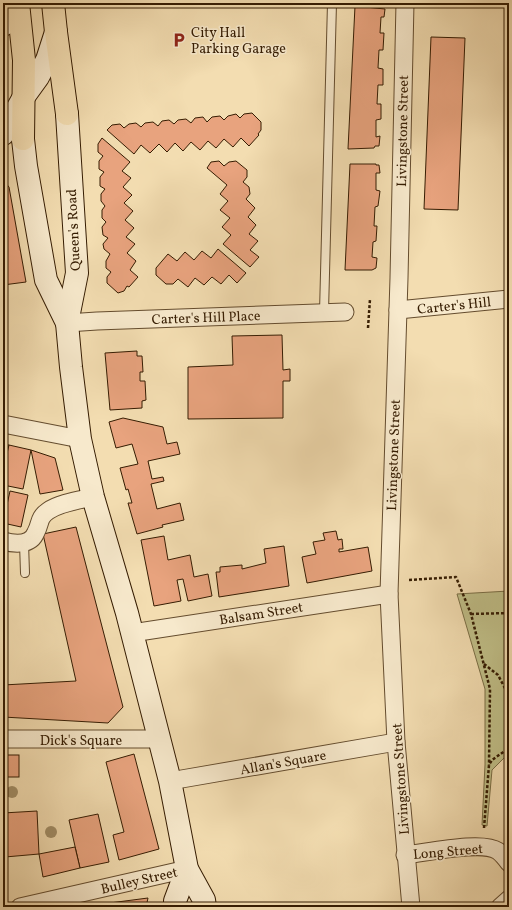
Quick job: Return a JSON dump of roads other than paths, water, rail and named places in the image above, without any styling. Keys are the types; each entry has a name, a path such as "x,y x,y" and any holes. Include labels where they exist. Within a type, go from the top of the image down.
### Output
{"main road":[{"path":"3,25 6,13 11,3"},
{"path":"18,3 24,60 24,95 13,137 26,166 46,280 67,323 80,439 93,497 132,633 160,739 170,781 187,869 204,900 205,907"},
{"path":"24,95 38,77 47,60 56,32 53,3"},
{"name":"Queen's Road","path":"56,32 67,114 77,273 67,323"},
{"path":"175,907 175,901 187,869"}],"street":[{"name":"Livingstone Street","path":"405,3 398,310 389,594 396,742 405,855 411,907"},
{"name":"Carter's Hill","path":"398,310 509,299"},
{"name":"Carter's Hill Place","path":"67,323 97,320 345,312"},
{"path":"3,424 80,439"},
{"path":"3,541 14,544 24,543 31,539 36,532 40,518 49,510 93,497"},
{"name":"Balsam Street","path":"132,633 389,594"},
{"name":"Dick's Square","path":"3,739 160,739"},
{"name":"Allan's Square","path":"170,781 396,742"},
{"name":"Long Street","path":"405,855 457,848 487,847 498,851 509,863"},
{"name":"Bulley Street","path":"20,907 187,869"},
{"path":"500,907 509,899"}],"lane":[{"path":"324,312 332,3"},
{"path":"24,543 25,574"}],"place":[{"name":"City Hall Parking Garage","path":"179,40"}]}
